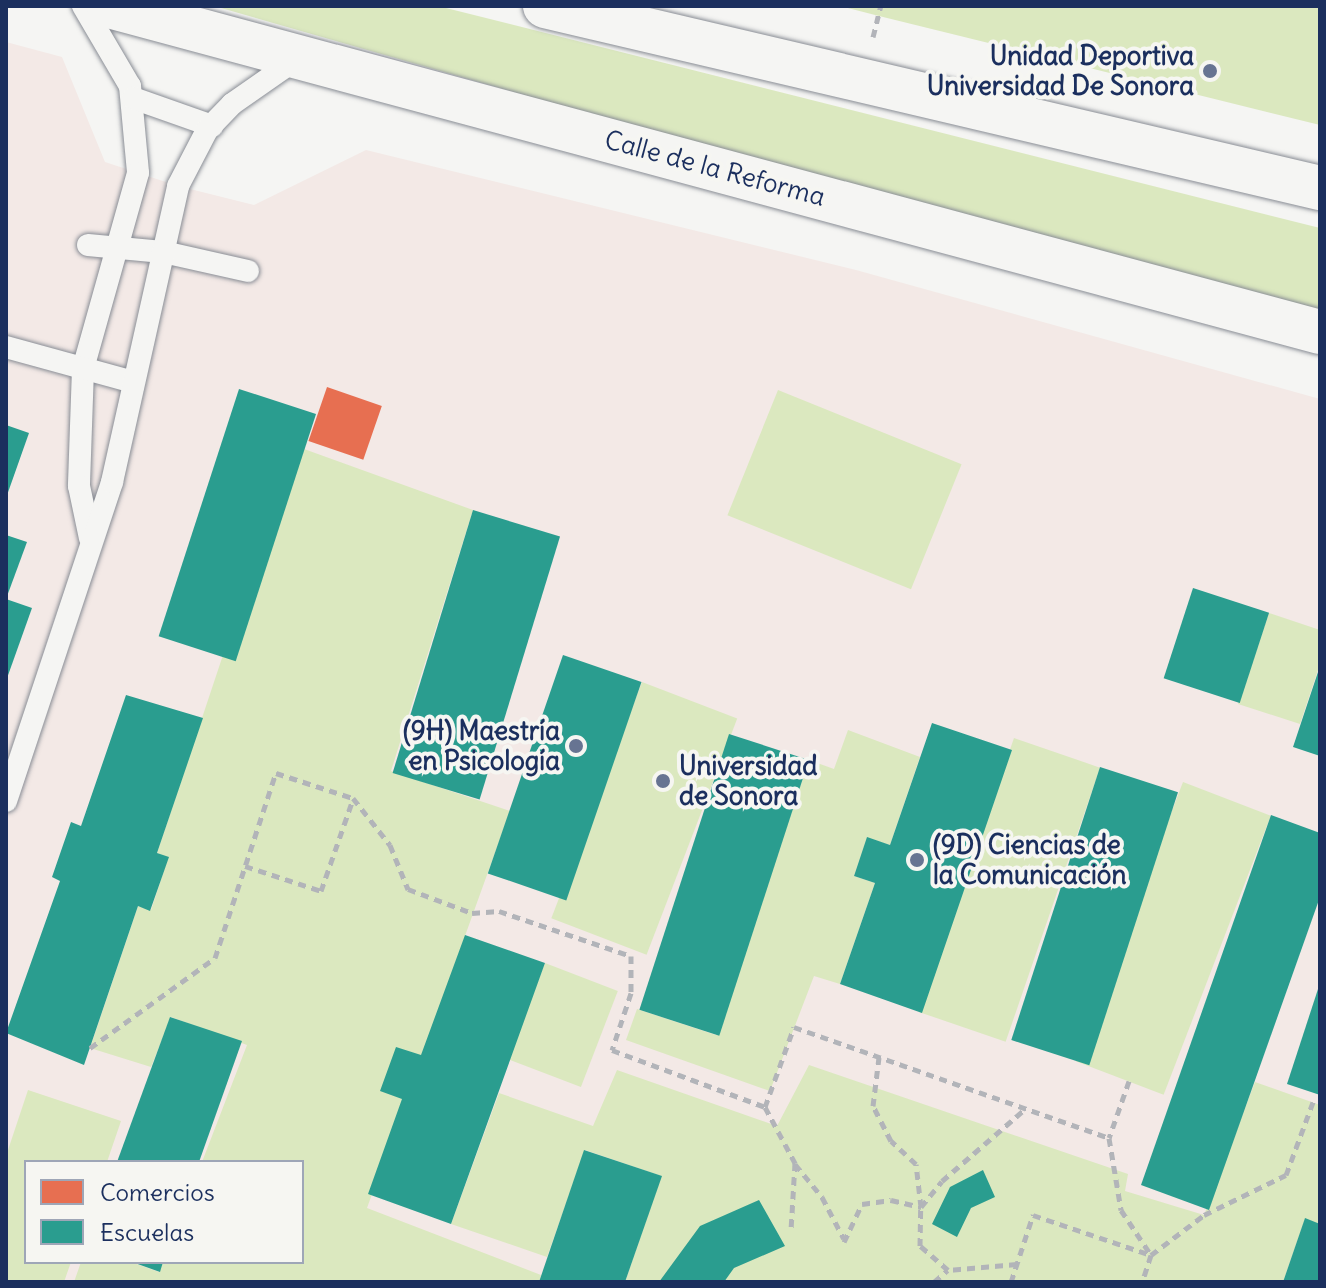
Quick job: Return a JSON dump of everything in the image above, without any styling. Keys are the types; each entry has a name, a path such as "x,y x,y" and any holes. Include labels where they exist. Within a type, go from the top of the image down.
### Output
{"main road":[{"name":"Calle de la Reforma","path":"109,6 1320,332"},
{"path":"545,6 1320,188"}],"lane":[{"path":"83,6 119,63 133,98 138,173 113,248 83,369 79,486 90,539"},
{"path":"6,801 90,539 112,482 178,186 191,155 212,126 300,56"},
{"path":"133,98 212,126"},
{"path":"88,245 163,252 248,271"},
{"path":"6,347 133,382"}],"path":[{"path":"90,1048 215,958 276,773 353,798 390,845 408,889 472,913 499,911 631,956 631,993 612,1050 765,1107 795,1163 822,1197 844,1242 862,1204 891,1200 921,1207"},
{"path":"245,866 321,891 353,798"},
{"path":"765,1107 794,1027 1109,1138"},
{"path":"879,1057 873,1106 891,1141 916,1164 921,1207 920,1246 948,1270"},
{"path":"1129,1081 1109,1138 1121,1210 1151,1255"},
{"path":"1142,1282 1151,1255 1204,1215 1286,1175 1313,1102"},
{"path":"921,1207 942,1181 1025,1109"},
{"path":"791,1230 795,1163"},
{"path":"1011,1282 1033,1215 1151,1255"},
{"path":"934,1282 948,1270 1017,1264"},
{"path":"889,1282 912,1282"}],"shaded area":[{"name":"Universidad de Sonora","path":"6,42 62,57 105,162 178,186 254,205 366,150 856,270 1320,399 1320,1282 6,1282"}],"green space":[{"path":"214,6 438,6 1320,228 1320,324"},
{"name":"Unidad Deportiva Universidad De Sonora","path":"840,6 1320,6 1320,125 879,16"},
{"path":"778,390 962,464 911,589 727,515"},
{"path":"304,449 473,510 391,771 510,811 367,1208 541,1275 539,1282 74,1282 80,1264 137,1264 159,1272 162,1264 304,1264 304,1160 203,1160 247,1045 171,1017 151,1067 90,1048 138,906 151,910 168,858 157,853 222,658"},
{"path":"1269,613 1320,630 1320,664 1300,724 1238,704"},
{"path":"642,682 737,719 647,955 551,918"},
{"path":"848,730 920,757 890,845 867,838 854,876 875,883 840,984 814,976 770,1091 626,1040 637,1009 716,1035 809,760 834,769"},
{"path":"1014,738 1100,768 1006,1042 920,1012"},
{"path":"1183,782 1271,816 1164,1095 1076,1061"},
{"path":"545,963 618,991 581,1087 508,1059"},
{"path":"809,1065 1128,1174 1125,1191 1204,1215 1255,1082 1320,1105 1320,1224 1305,1219 1283,1282 625,1282 661,1176 585,1150 547,1257 451,1224 499,1093 593,1126 617,1070 777,1126"},
{"path":"28,1090 121,1121 108,1160 24,1160 24,1264 70,1264 64,1282 6,1282 6,1156"}],"building: Comercios":[{"path":"327,387 382,406 363,460 308,441"}],"building: Escuelas":[{"path":"239,389 316,414 236,661 159,636"},
{"path":"6,425 29,433 6,498"},
{"path":"473,510 560,537 480,800 393,773"},
{"path":"6,535 27,542 6,599"},
{"path":"1193,588 1269,613 1240,703 1164,678"},
{"path":"6,599 32,608 6,681"},
{"name":"(9H) Maestría en Psicología","path":"563,655 641,682 566,900 488,873"},
{"path":"1320,666 1320,756 1293,747"},
{"path":"126,695 203,718 157,853 169,857 150,911 138,906 84,1065 6,1033 60,881 52,877 71,822 81,826"},
{"name":"(9D) Ciencias de la Comunicación","path":"932,723 1012,750 922,1013 840,984 875,883 854,876 867,837 890,845"},
{"path":"729,734 809,760 719,1036 639,1010"},
{"path":"1100,767 1178,792 1089,1065 1011,1040"},
{"path":"1271,815 1320,833 1320,897 1209,1210 1141,1185"},
{"path":"465,935 545,963 451,1224 368,1194 402,1099 380,1091 396,1047 421,1055"},
{"path":"1320,986 1320,1095 1287,1084"},
{"path":"170,1017 242,1041 200,1160 118,1160"},
{"path":"584,1150 662,1176 625,1282 539,1282"},
{"path":"983,1170 995,1197 971,1208 957,1237 932,1224 950,1187"},
{"path":"759,1200 785,1246 734,1268 724,1282 659,1282 700,1226"},
{"path":"1305,1218 1320,1224 1320,1282 1283,1282"},
{"path":"138,1264 162,1264 160,1272"}],"place":[{"name":"Unidad Deportiva Universidad De Sonora","path":"1210,71"},
{"name":"(9H) Maestría en Psicología","path":"576,746"},
{"name":"Universidad de Sonora","path":"663,781"},
{"name":"(9D) Ciencias de la Comunicación","path":"917,860"}]}
